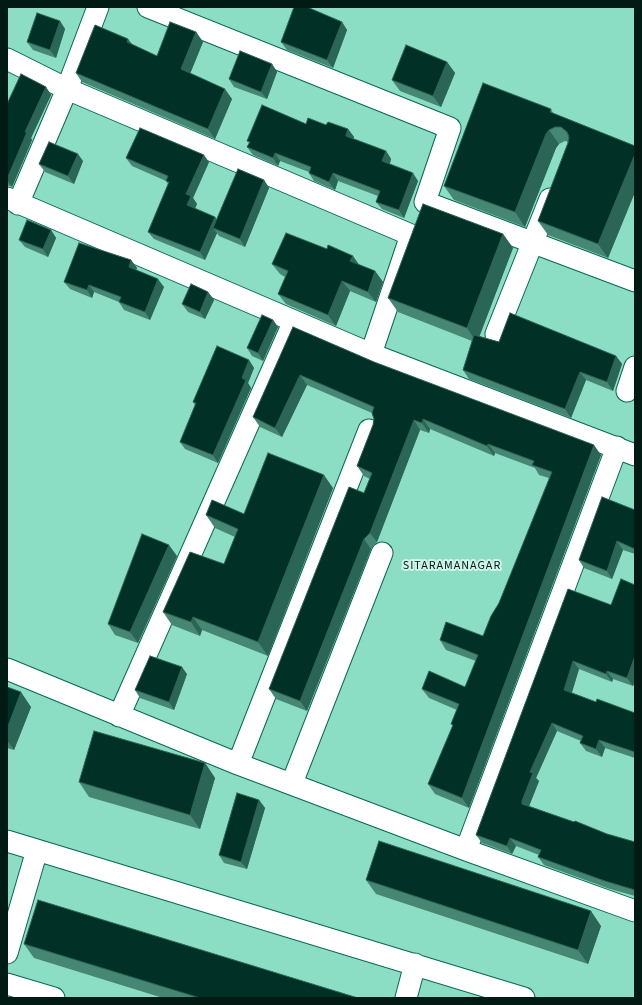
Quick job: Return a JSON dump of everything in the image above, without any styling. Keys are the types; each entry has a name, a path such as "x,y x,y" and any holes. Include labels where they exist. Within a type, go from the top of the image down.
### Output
{"street":[{"path":"98,7 67,89 12,201 371,354 626,451 466,850"},
{"path":"148,7 450,128 426,202 635,281"},
{"path":"7,59 67,89 411,235 371,354"},
{"path":"496,334 556,183"},
{"path":"119,716 294,321"},
{"path":"627,391 635,367"},
{"path":"238,764 369,430"},
{"path":"292,783 382,553"},
{"path":"7,669 238,764 292,783 466,850 635,910"},
{"path":"7,840 524,998"},
{"path":"7,953 37,850"},
{"path":"406,998 415,964"},
{"path":"7,984 54,998"}],"building":[{"path":"294,7 307,7 342,22 327,60 281,42"},
{"path":"37,13 60,21 50,50 27,42"},
{"path":"170,22 196,32 181,69 225,89 208,129 76,73 95,25 128,39 127,42 157,56"},
{"path":"406,45 447,62 433,96 392,80"},
{"path":"240,51 272,64 261,92 229,79"},
{"path":"21,74 46,87 25,132 27,132 7,179 7,104"},
{"path":"483,83 551,109 550,112 635,146 635,154 598,244 538,221 568,143 569,137 567,132 561,127 555,127 549,130 546,134 515,212 444,186"},
{"path":"262,105 306,124 308,118 326,125 328,122 348,129 346,136 386,151 382,161 413,173 399,210 376,202 380,191 333,173 329,182 309,173 311,167 275,153 273,158 247,147 250,142 247,141"},
{"path":"140,128 204,155 186,194 191,196 187,205 215,217 200,252 148,232 169,182 166,181 168,176 126,158"},
{"path":"49,142 78,154 68,176 39,164"},
{"path":"238,169 264,180 240,239 213,228"},
{"path":"423,204 503,234 467,328 388,298"},
{"path":"27,220 51,230 43,249 19,240"},
{"path":"286,233 327,249 328,245 353,256 350,261 375,271 368,292 342,281 328,315 278,294 288,271 272,264"},
{"path":"79,243 131,260 129,267 158,279 145,312 119,302 121,297 89,285 87,290 64,282"},
{"path":"191,284 208,292 200,312 182,304"},
{"path":"510,313 616,356 607,382 580,372 565,409 463,370 474,335 499,342"},
{"path":"262,315 273,320 258,353 247,348"},
{"path":"293,327 374,362 594,445 462,798 428,784 453,725 451,724 459,704 422,689 429,671 465,687 478,655 440,640 446,622 483,636 491,616 499,603 552,472 532,465 534,461 488,444 487,446 423,419 422,423 414,420 370,533 364,539 300,701 269,689 349,487 364,493 372,473 357,466 373,425 374,419 372,413 374,407 300,375 275,428 253,417"},
{"path":"217,346 249,360 242,378 246,380 213,455 180,442 196,403 193,402"},
{"path":"268,453 324,475 258,642 193,617 191,622 163,612 190,552 224,564 238,529 206,515 212,500 244,514"},
{"path":"602,497 635,510 635,549 617,541 607,571 579,560"},
{"path":"142,534 169,545 130,632 108,624"},
{"path":"621,579 635,585 635,656 627,678 607,671 606,674 573,661 564,690 596,702 597,699 635,713 635,752 599,740 596,749 580,743 583,736 552,723 530,772 533,773 522,804 574,822 575,821 607,834 635,842 635,890 538,857 541,850 510,838 507,846 476,835 568,589 611,605"},
{"path":"150,656 182,667 169,702 135,690"},
{"path":"7,687 21,692 7,729"},
{"path":"94,731 205,763 190,815 79,782"},
{"path":"237,793 259,800 241,862 219,855"},
{"path":"379,841 591,911 578,950 366,880"},
{"path":"38,900 358,998 200,998 24,944"}],"district":[{"name":"SITARAMANAGAR","path":"452,566"}]}
